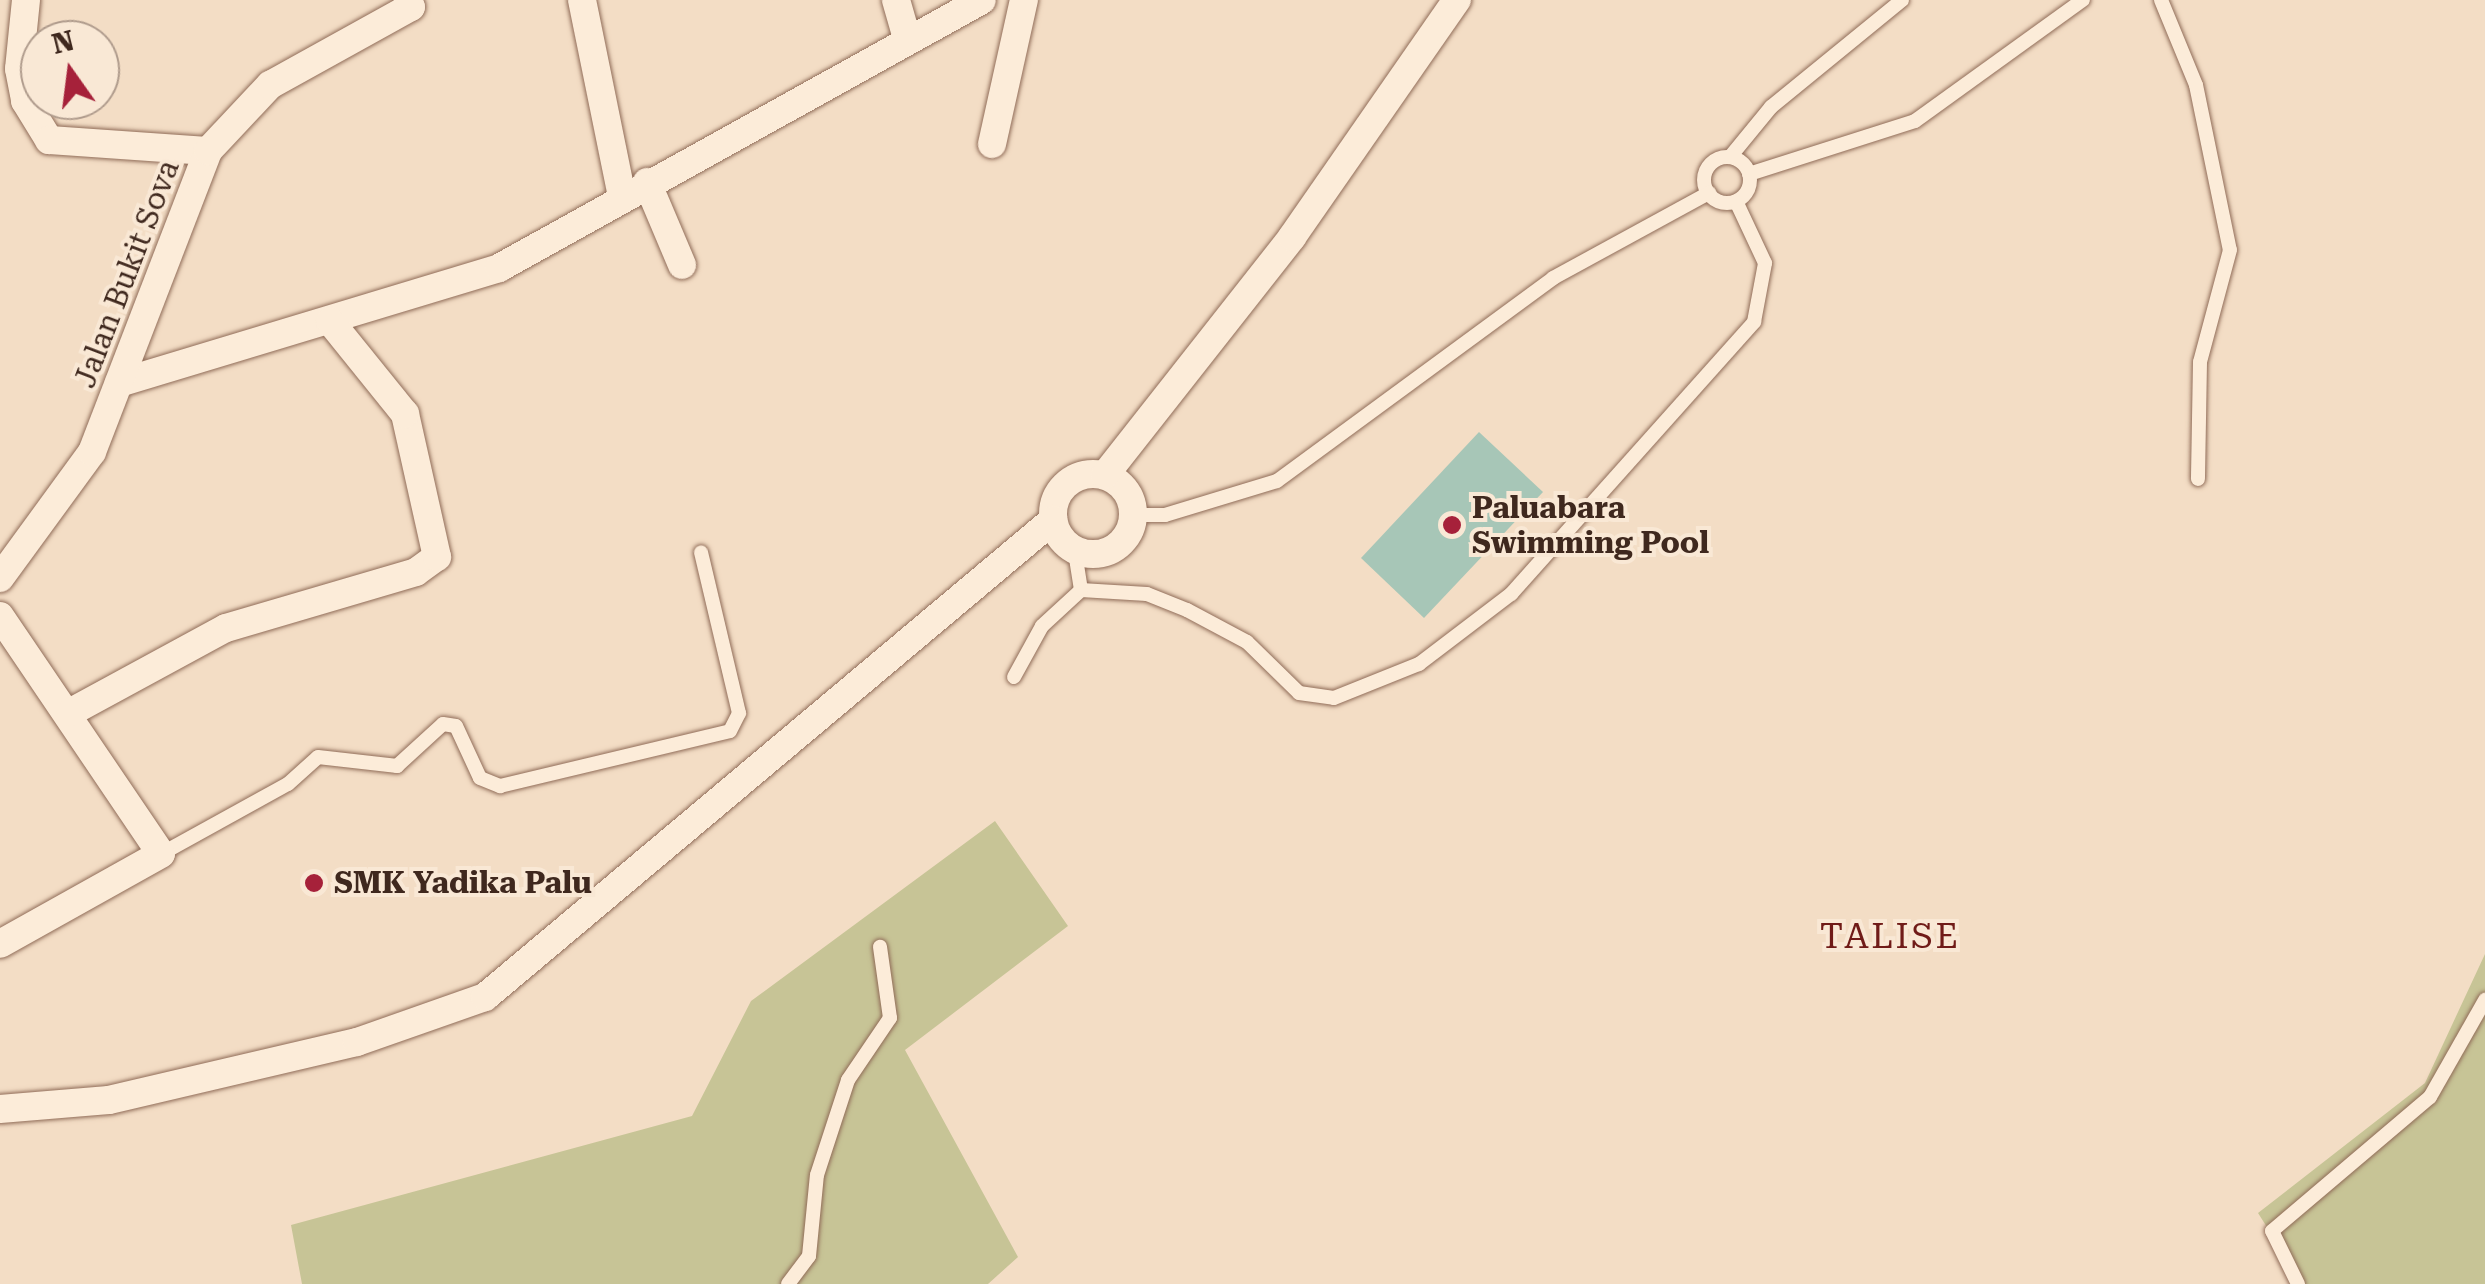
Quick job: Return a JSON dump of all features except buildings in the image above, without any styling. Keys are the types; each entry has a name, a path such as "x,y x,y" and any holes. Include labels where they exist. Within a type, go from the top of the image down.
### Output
{"street":[{"path":"26,0 18,69 25,101 49,140 208,152"},
{"path":"896,0 907,38"},
{"path":"119,383 499,268 907,38 982,0"},
{"path":"992,144 1024,0"},
{"path":"0,1110 108,1100 357,1042 485,997 1052,520 1063,486 1104,475 1292,236 1457,0"},
{"path":"593,3 622,197"},
{"name":"Jalan Bukit Sova","path":"0,578 78,478 208,152 270,84 410,4"},
{"path":"648,182 682,265"},
{"path":"71,712 226,628 416,572 438,557 405,414 330,322"},
{"path":"1052,520 1075,550 1116,547 1133,515 1123,487 1104,475"},
{"path":"0,616 71,712 160,854 0,944"}],"lane":[{"path":"1708,193 1709,166 1730,157 1770,106 1902,0"},
{"path":"1736,201 1749,174 1915,121 2083,0"},
{"path":"2161,0 2196,85 2230,250 2200,362 2198,479"},
{"path":"1730,157 1749,174"},
{"path":"1014,677 1042,626 1082,590 1147,594 1187,610 1248,642 1299,693 1334,698 1419,664 1512,594 1754,322 1765,263 1736,201 1708,193 1553,278 1292,472 1242,496 1133,515"},
{"path":"1075,550 1082,590"},
{"path":"160,854 288,784 318,757 397,766 443,724 456,726 480,778 500,786 730,731 739,712 700,552"},
{"path":"788,1284 808,1256 817,1175 848,1080 890,1018 880,946"},
{"path":"2298,1284 2272,1231 2430,1097 2485,1000"}],"shaded area":[{"name":"Paluabara Swimming Pool","path":"1479,432 1543,492 1424,618 1361,558"},
{"path":"995,821 1068,926 905,1050 1018,1257 988,1284 302,1284 291,1225 692,1116 751,1001"},
{"path":"2485,954 2485,1284 2303,1284 2258,1213 2425,1083"}],"place":[{"name":"Paluabara Swimming Pool","path":"1452,525"},
{"name":"SMK Yadika Palu","path":"314,883"}],"district":[{"name":"TALISE","path":"1890,937"}]}
